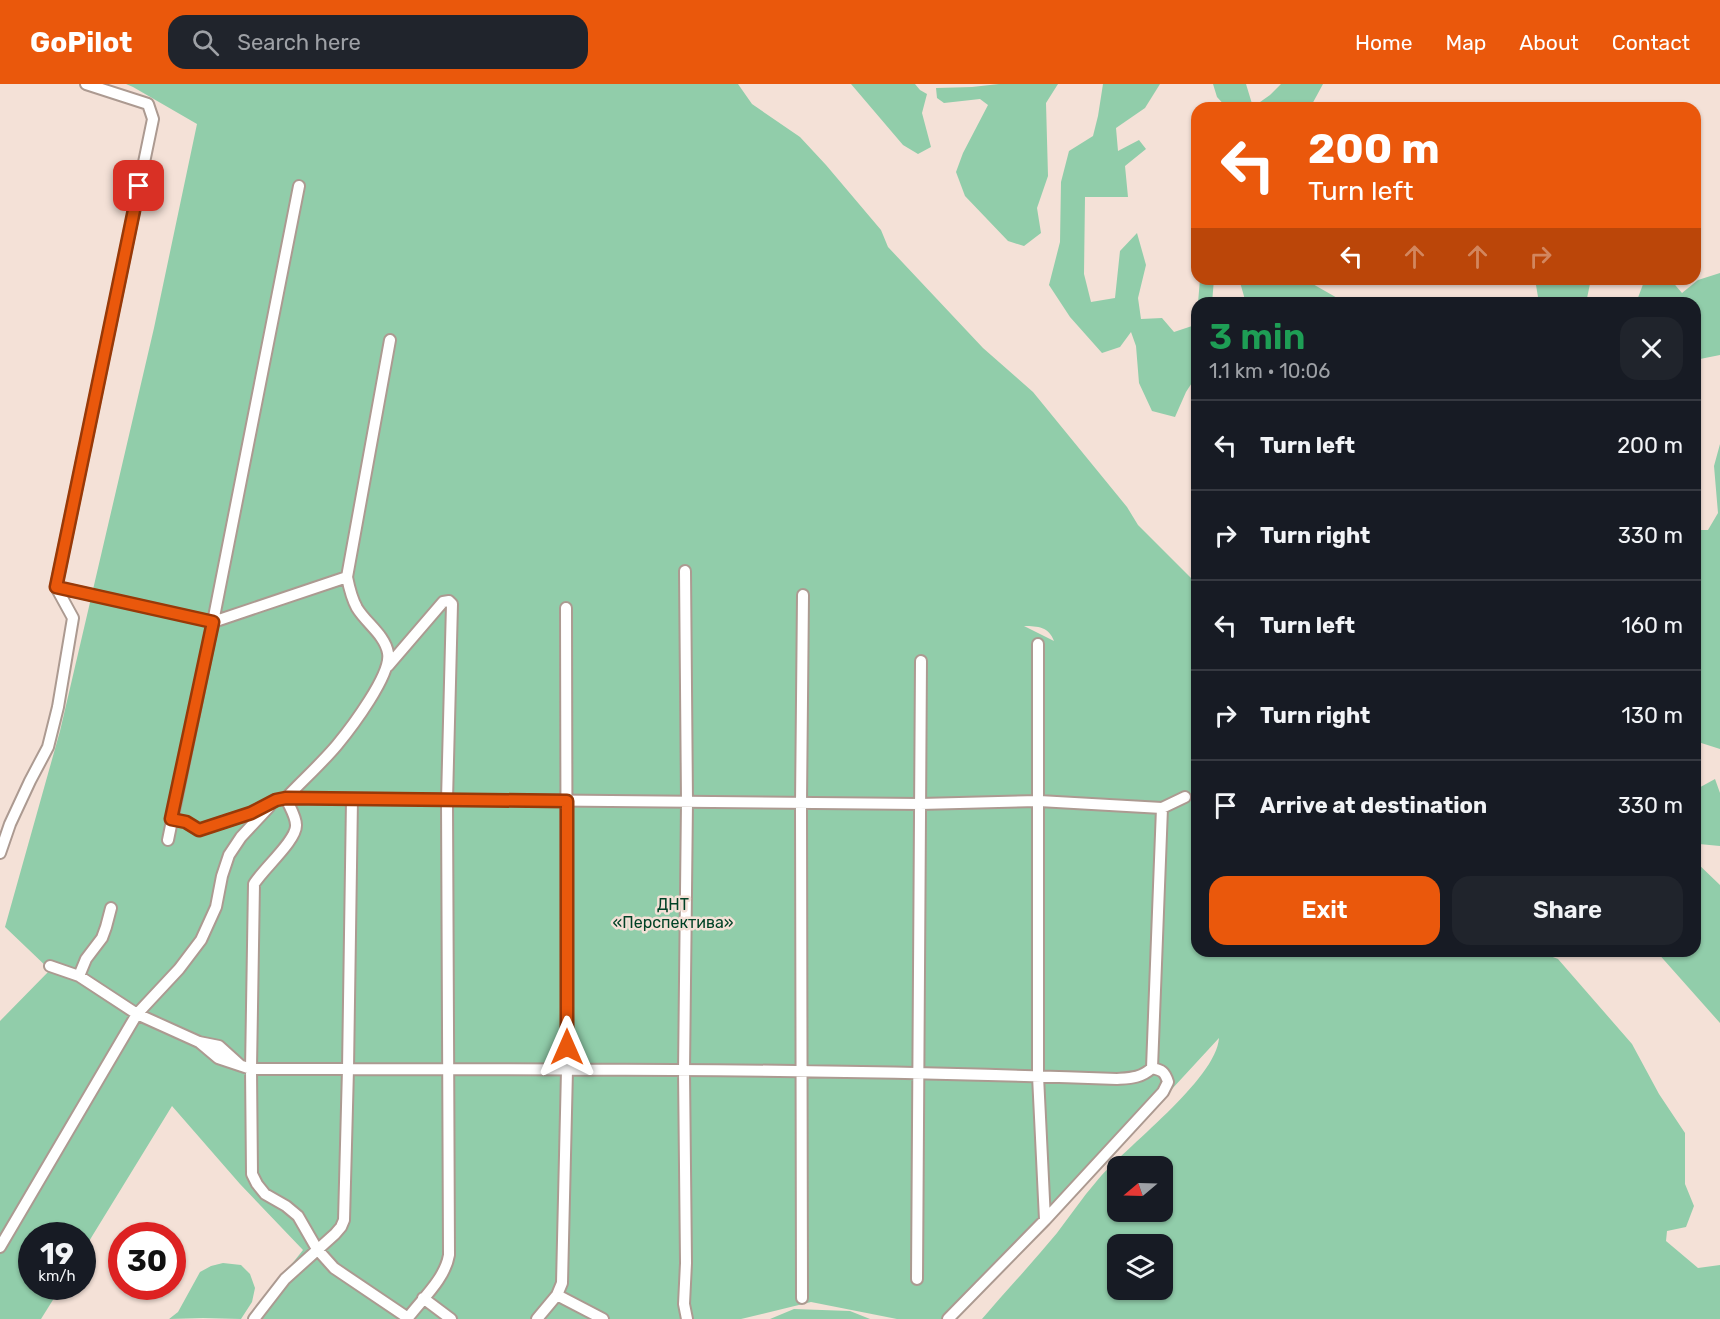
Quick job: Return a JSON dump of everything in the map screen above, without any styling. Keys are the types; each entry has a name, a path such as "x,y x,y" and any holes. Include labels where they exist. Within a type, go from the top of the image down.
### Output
{"street":[{"path":"0,853 10,824 48,747 58,707 73,618 56,587 153,119 148,104 86,84"},
{"path":"168,840 299,186"},
{"path":"0,1248 137,1014 179,969 201,940 216,908 229,855 241,837 337,745 381,684 388,666 389,654 380,636 357,608 347,577 390,340"},
{"path":"685,571 687,802 684,1304 687,1319"},
{"path":"56,587 213,622 347,577"},
{"path":"802,1298 803,595"},
{"path":"281,799 296,823 296,833 254,884 246,1067 252,1174 265,1194 298,1216 317,1249 334,1268 408,1318 447,1266 449,1255 447,800 452,604 449,601 443,602 388,666"},
{"path":"537,1319 557,1295 562,1283 567,1070 566,608"},
{"path":"1038,644 1038,1076 1045,1220"},
{"path":"917,1279 921,661"},
{"path":"171,819 186,822 199,830 251,813 281,799 920,804 1039,801 1162,808 1185,797"},
{"path":"254,1319 285,1279 341,1227 344,1220 352,799"},
{"path":"50,966 79,976 137,1014 200,1042 218,1058 246,1067 919,1073 1136,1078 1152,1068 1162,808"},
{"path":"79,976 86,959 102,938 111,908"},
{"path":"948,1319 1045,1220 1163,1092 1168,1082 1166,1075 1161,1070 1152,1068"},
{"path":"557,1295 603,1319"},
{"path":"423,1298 451,1319"},
{"path":"677,1319 684,1304"}],"green space":[{"name":"ДНТ «Перспектива»","path":"126,84 738,84 752,104 800,137 826,165 881,230 888,247 983,348 1033,392 1127,507 1138,525 1191,578 1191,957 1553,957 1558,959 1632,1044 1659,1094 1685,1133 1685,1184 1694,1206 1686,1227 1667,1231 1666,1241 1698,1268 1720,1265 1720,1319 982,1319 1057,1233 1107,1169 1107,1222 1173,1222 1173,1156 1121,1156 1167,1113 1203,1073 1214,1055 1219,1038 1110,1156 1107,1156 1107,1159 1028,1245 948,1319 897,1319 811,1302 741,1319 248,1319 303,1250 240,1184 172,1106 96,1230 96,1222 18,1222 18,1300 53,1300 41,1319 0,1319 0,1021 50,970 5,927 60,731 154,328 197,124","holes":["1024,626 1042,628 1052,636 1054,641"]},
{"path":"851,84 915,84 927,94 922,113 931,147 918,154 903,145"},
{"path":"999,84 1058,84 1046,103 1048,176 1037,208 1041,233 1024,246 1008,241 965,196 956,172 963,153 988,105 980,99 944,103 937,98 936,88"},
{"path":"1103,84 1160,84 1145,108 1116,128 1118,151 1139,140 1146,149 1125,166 1128,197 1085,197 1084,274 1091,302 1115,298 1120,251 1137,233 1146,265 1138,298 1141,319 1162,318 1174,332 1191,326 1191,384 1175,417 1152,411 1139,383 1136,346 1131,332 1120,347 1102,353 1070,317 1049,285 1060,242 1061,182 1069,151 1093,136"},
{"path":"1213,84 1246,84 1251,102 1222,102 1217,97"},
{"path":"1281,84 1323,84 1313,102 1260,102"},
{"path":"1720,273 1720,355 1701,359 1701,297 1638,297 1643,285 1675,285 1682,293 1692,285 1701,285 1701,279"},
{"path":"1200,285 1214,285 1212,297 1198,297"},
{"path":"1241,285 1314,285 1336,297 1244,297"},
{"path":"1536,285 1590,285 1587,297 1538,297"},
{"path":"1720,444 1720,749 1701,743 1701,530 1708,530 1718,513 1714,466"},
{"path":"1715,779 1720,793 1720,846 1701,844 1701,787"},
{"path":"1701,867 1720,885 1720,1023 1661,957 1701,957"},
{"path":"223,1263 241,1265 250,1274 255,1288 252,1302 241,1319 169,1319 178,1312 186,1300 200,1272"},
{"path":"794,1309 850,1311 870,1319 770,1319"}],"route":[{"path":"139,186 56,587 213,622 171,819 186,822 199,830 251,813 276,800 286,798 567,801 567,1047"}]}
